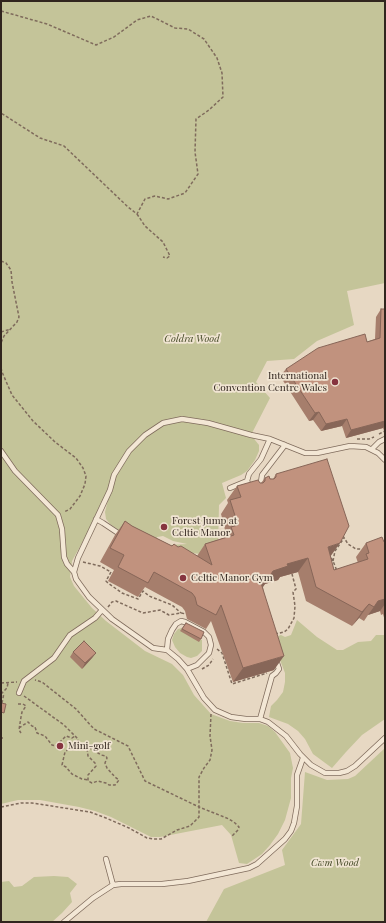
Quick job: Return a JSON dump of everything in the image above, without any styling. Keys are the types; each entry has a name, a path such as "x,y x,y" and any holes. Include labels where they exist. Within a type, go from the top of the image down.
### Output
{"lane":[{"path":"74,572 77,562 110,490 114,475 129,451 145,435 163,423 182,419 208,424 251,436 270,439 300,452 310,454 350,446 366,447 372,449 385,460"},
{"path":"252,494 247,481 249,474 261,459 270,439"},
{"path":"372,449 379,442 385,439"},
{"path":"263,490 261,482 262,475 285,445"},
{"path":"1,451 16,471 58,515 62,529 64,557 67,564 74,572 76,579 89,597 103,611 153,648 167,650 187,669 204,698 215,710 231,717 260,719 274,725 286,736 303,758 320,772 330,774 347,771 355,766 385,738"},
{"path":"230,488 247,481"},
{"path":"96,519 111,527 124,537"},
{"path":"19,693 24,681 54,658 70,635 103,611"},
{"path":"167,650 168,639 172,630 176,624 181,621 204,632 209,637 211,644 209,653 197,665 187,669"},
{"path":"260,719 272,676 279,669 276,657"},
{"path":"64,922 93,898 113,885 181,882 229,873 249,868 257,864 285,839 291,831 298,806 297,775 303,758"},
{"path":"106,859 113,885"}],"path":[{"path":"1,11 47,24 96,45 114,37 137,20 151,16 175,28 188,29 204,40 217,58 222,73 223,97 209,110 196,119 195,152 198,174 185,192 168,199 155,196 145,199 137,214"},
{"path":"1,113 40,138 64,146 137,214 145,226 163,242 170,256 167,258 163,257"},
{"path":"1,261 6,263 11,270 19,317 18,322 4,336 1,343"},
{"path":"1,332 11,329"},
{"path":"1,368 12,395 33,421 55,442 76,458 83,468 86,476 85,484 80,496 70,509 58,515"},
{"path":"341,530 348,544 356,549 363,549"},
{"path":"333,561 335,551 344,537"},
{"path":"329,561 330,557 337,573"},
{"path":"77,562 95,565 110,572 106,581 122,593 138,598 143,591 150,596 172,605 181,613"},
{"path":"272,636 288,629 294,618 295,606 293,592 296,589 292,574"},
{"path":"103,611 110,604 116,601 143,613 160,610 169,615 181,613 188,614"},
{"path":"216,644 222,653 232,684 268,673 267,670"},
{"path":"199,672 210,665 214,656"},
{"path":"30,677 33,680 42,682 76,709 94,729 128,746 145,781 235,823 239,827 231,837"},
{"path":"1,683 24,681"},
{"path":"2,703 8,683"},
{"path":"19,693 64,725 78,739 78,743 106,756 107,758 105,763 107,768 119,780 115,785 113,786 98,781 92,783 72,774 62,765 65,752 68,749 78,749 82,745"},
{"path":"18,704 23,704 26,706 22,712 19,728 21,732"},
{"path":"1,807 21,803 32,803 90,812 129,828 147,838 153,839 161,839 177,830 190,826 198,817 199,777 210,760 212,750 210,723 211,714 215,710"},
{"path":"19,728 28,722 32,726 35,726 37,733 45,736 52,745 56,746 66,736 72,738 75,736"},
{"path":"87,748 88,756 96,766 88,775 88,780"}],"green space":[{"name":"Coldra Wood","path":"1,1 385,1 385,283 347,291 354,325 317,341 294,359 267,361 256,382 270,398 251,435 259,445 259,451 255,460 247,471 222,483 226,498 219,505 218,547 202,554 191,553 170,548 170,545 187,544 173,541 163,536 157,537 157,540 120,531 106,519 105,512 110,492 72,561 70,577 74,586 92,608 106,621 145,651 172,664 183,675 194,695 211,714 230,721 259,723 268,726 275,732 290,753 293,768 291,778 291,798 285,820 278,834 270,845 262,854 247,864 239,863 231,835 222,825 160,837 151,837 111,817 79,807 40,800 18,800 1,804"},
{"path":"297,620 317,637 337,650 343,650 358,642 371,641 376,635 385,635 385,719 362,735 332,768 313,754 305,739 298,731 288,724 269,717 271,706 283,692 285,682 285,673 280,660 278,636 281,635 285,637 291,635"},
{"path":"182,628 202,640 202,651 197,656 191,658 187,657 180,653 175,647 172,640 174,634 178,629"},
{"name":"Cwm Wood","path":"385,748 385,922 206,922 224,889 285,865 282,850 301,824 305,772 327,780 348,779 355,776"},
{"path":"34,877 68,877 77,884 70,893 72,902 52,922 1,922 1,882 9,881 14,887 22,886"}],"building":[{"name":"International Convention Centre Wales","path":"381,309 385,309 385,421 351,430 347,419 326,424 319,412 315,413 286,369 318,348 365,334 367,342 380,338"},
{"path":"327,459 349,526 340,543 328,547 334,570 368,559 366,554 369,553 366,543 382,537 385,542 385,599 378,601 374,607 369,604 362,612 316,587 308,558 287,564 288,566 273,571 266,582 261,583 284,656 243,668 221,605 216,615 197,605 195,597 192,593 154,572 148,583 118,567 124,555 110,548 125,521 172,546 174,544 178,547 181,546 212,565 205,544 234,535 231,527 238,525 230,500 241,497 237,486 258,480 260,483 263,483 265,478 269,476 270,479 274,479 276,474"},
{"path":"186,623 204,632 201,639 182,629"},
{"path":"84,641 96,653 85,663 73,652"},
{"path":"1,703 6,704 4,713 1,712"}],"place":[{"name":"International Convention Centre Wales","path":"335,382"},
{"name":"Forest Jump at Celtic Manor","path":"164,527"},
{"name":"Celtic Manor Gym","path":"183,578"},
{"name":"Mini-golf","path":"60,746"}]}
